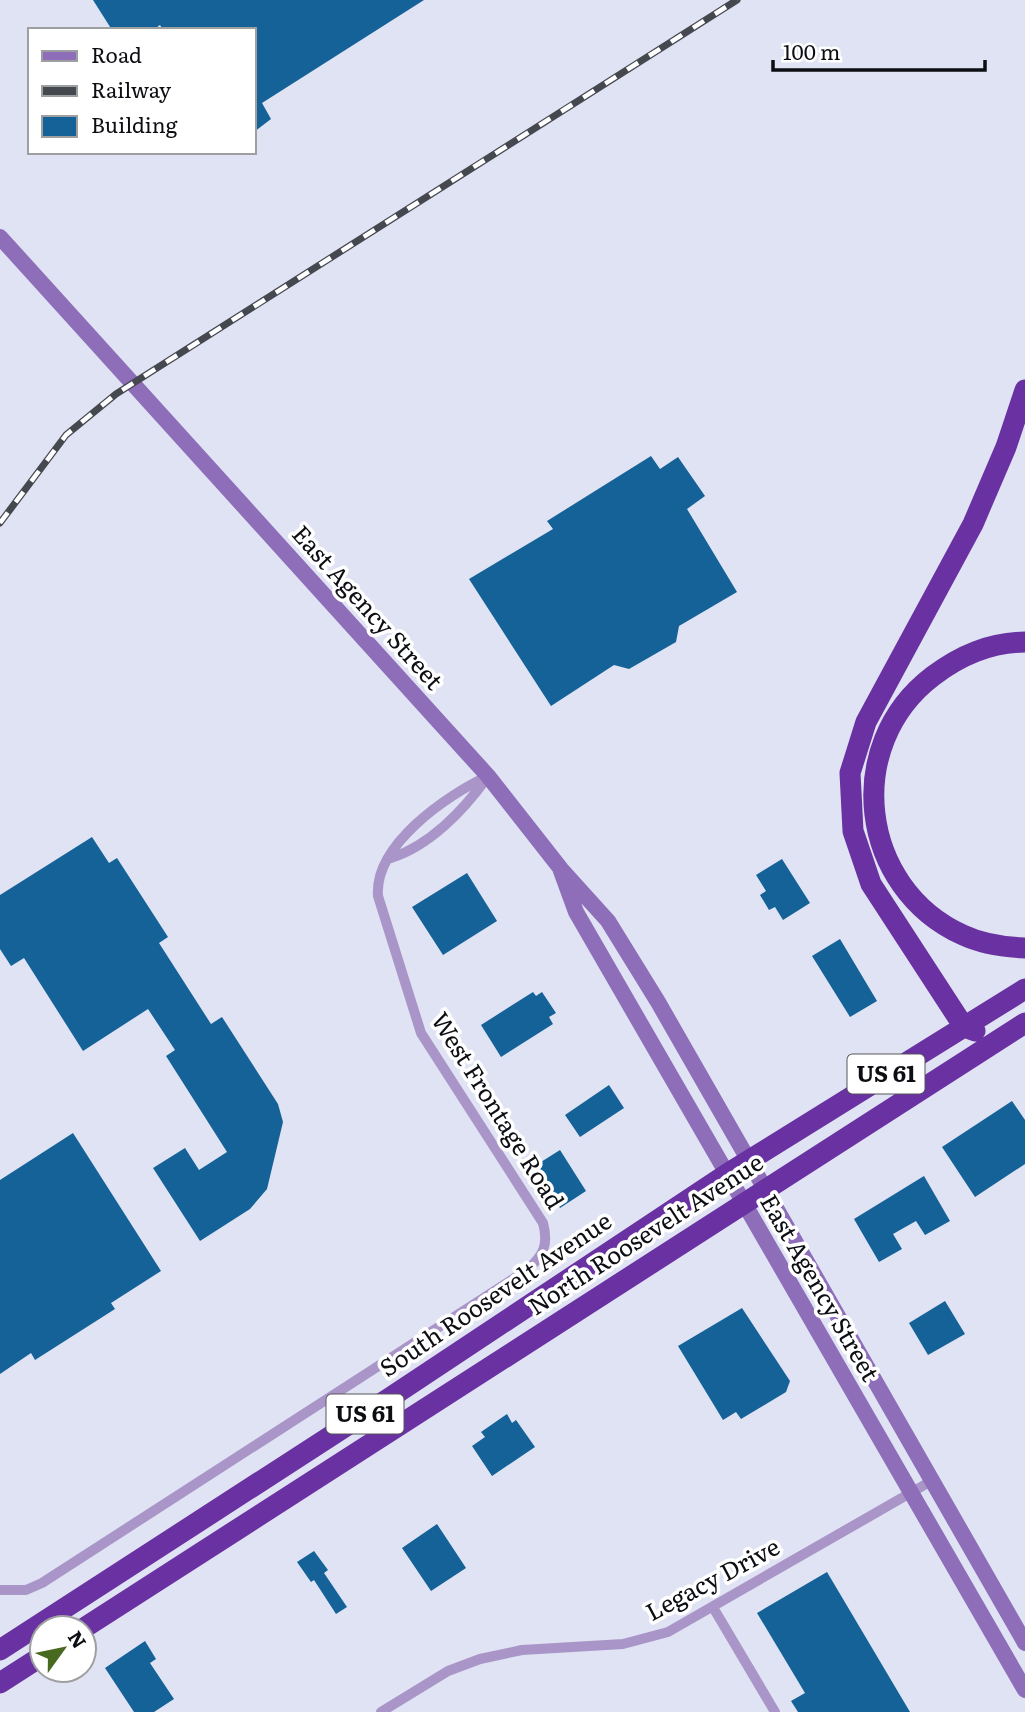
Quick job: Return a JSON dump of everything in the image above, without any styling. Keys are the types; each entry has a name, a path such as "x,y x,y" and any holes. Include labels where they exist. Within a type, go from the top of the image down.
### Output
{"highway":[{"path":"998,1041 964,1027 871,884 853,831 850,773 866,722 973,524 1006,447 1025,390"},
{"path":"1025,642 1001,642 973,651 948,664 908,697 883,740 875,763 873,787 880,841 901,884 916,901 962,935 988,943 1025,948"},
{"name":"South Roosevelt Avenue","path":"0,1650 391,1397 727,1174 1025,989"},
{"name":"North Roosevelt Avenue","path":"98,1619 1025,1023"},
{"path":"0,1683 28,1665"}],"main road":[{"name":"East Agency Street","path":"0,237 488,776 561,869 587,894 619,936 1025,1643"},
{"name":"East Agency Street","path":"561,869 576,912 1025,1690"}],"street":[{"path":"391,859 416,848 462,809 488,776"},
{"name":"West Frontage Road","path":"0,1590 26,1590 42,1583 527,1270 545,1250 546,1235 543,1223 428,1046 414,1018 378,896 380,873 408,832 449,798 488,776"},
{"name":"Legacy Drive","path":"381,1712 448,1671 480,1659 522,1650 576,1649 623,1644 668,1632 714,1609 933,1480"},
{"path":"714,1609 775,1712"}],"building":[{"path":"93,0 424,0 262,103 271,119 256,130 256,28 162,28 160,25 156,28 111,28"},
{"path":"651,456 660,469 678,457 705,496 687,509 737,592 679,626 676,642 629,669 614,665 551,706 469,579 553,529 547,521"},
{"path":"92,837 109,863 117,858 168,937 159,943 211,1024 222,1017 278,1104 283,1122 267,1189 250,1209 200,1241 153,1168 185,1148 199,1170 227,1152 166,1056 175,1050 148,1009 83,1051 24,958 11,966 0,949 0,895"},
{"path":"782,859 810,903 783,920 775,907 769,910 760,895 766,891 756,875"},
{"path":"467,873 497,921 443,955 412,907"},
{"path":"840,939 877,1001 850,1017 812,956"},
{"path":"533,992 536,996 542,992 556,1013 549,1017 553,1024 501,1057 481,1025"},
{"path":"609,1085 624,1108 580,1137 565,1115"},
{"path":"1012,1101 1025,1120 1025,1164 975,1197 942,1147"},
{"path":"73,1133 161,1271 111,1303 115,1309 35,1360 31,1353 0,1374 0,1180"},
{"path":"560,1150 586,1191 560,1208 533,1167"},
{"path":"924,1176 950,1221 925,1235 916,1221 893,1234 902,1249 879,1262 854,1219"},
{"path":"945,1301 965,1334 928,1355 909,1323"},
{"path":"742,1308 790,1381 786,1392 741,1419 736,1412 723,1420 678,1346"},
{"path":"507,1414 512,1423 516,1420 535,1447 492,1476 472,1446 485,1437 481,1432"},
{"path":"437,1524 466,1568 431,1591 402,1548"},
{"path":"314,1551 328,1570 324,1573 347,1607 336,1614 314,1580 311,1582 297,1562"},
{"path":"827,1572 910,1712 798,1712 791,1701 805,1693 757,1613"},
{"path":"145,1641 156,1659 150,1663 174,1699 154,1712 134,1712 105,1668"}],"railway":[{"path":"0,523 66,435 116,394 737,0"}]}
